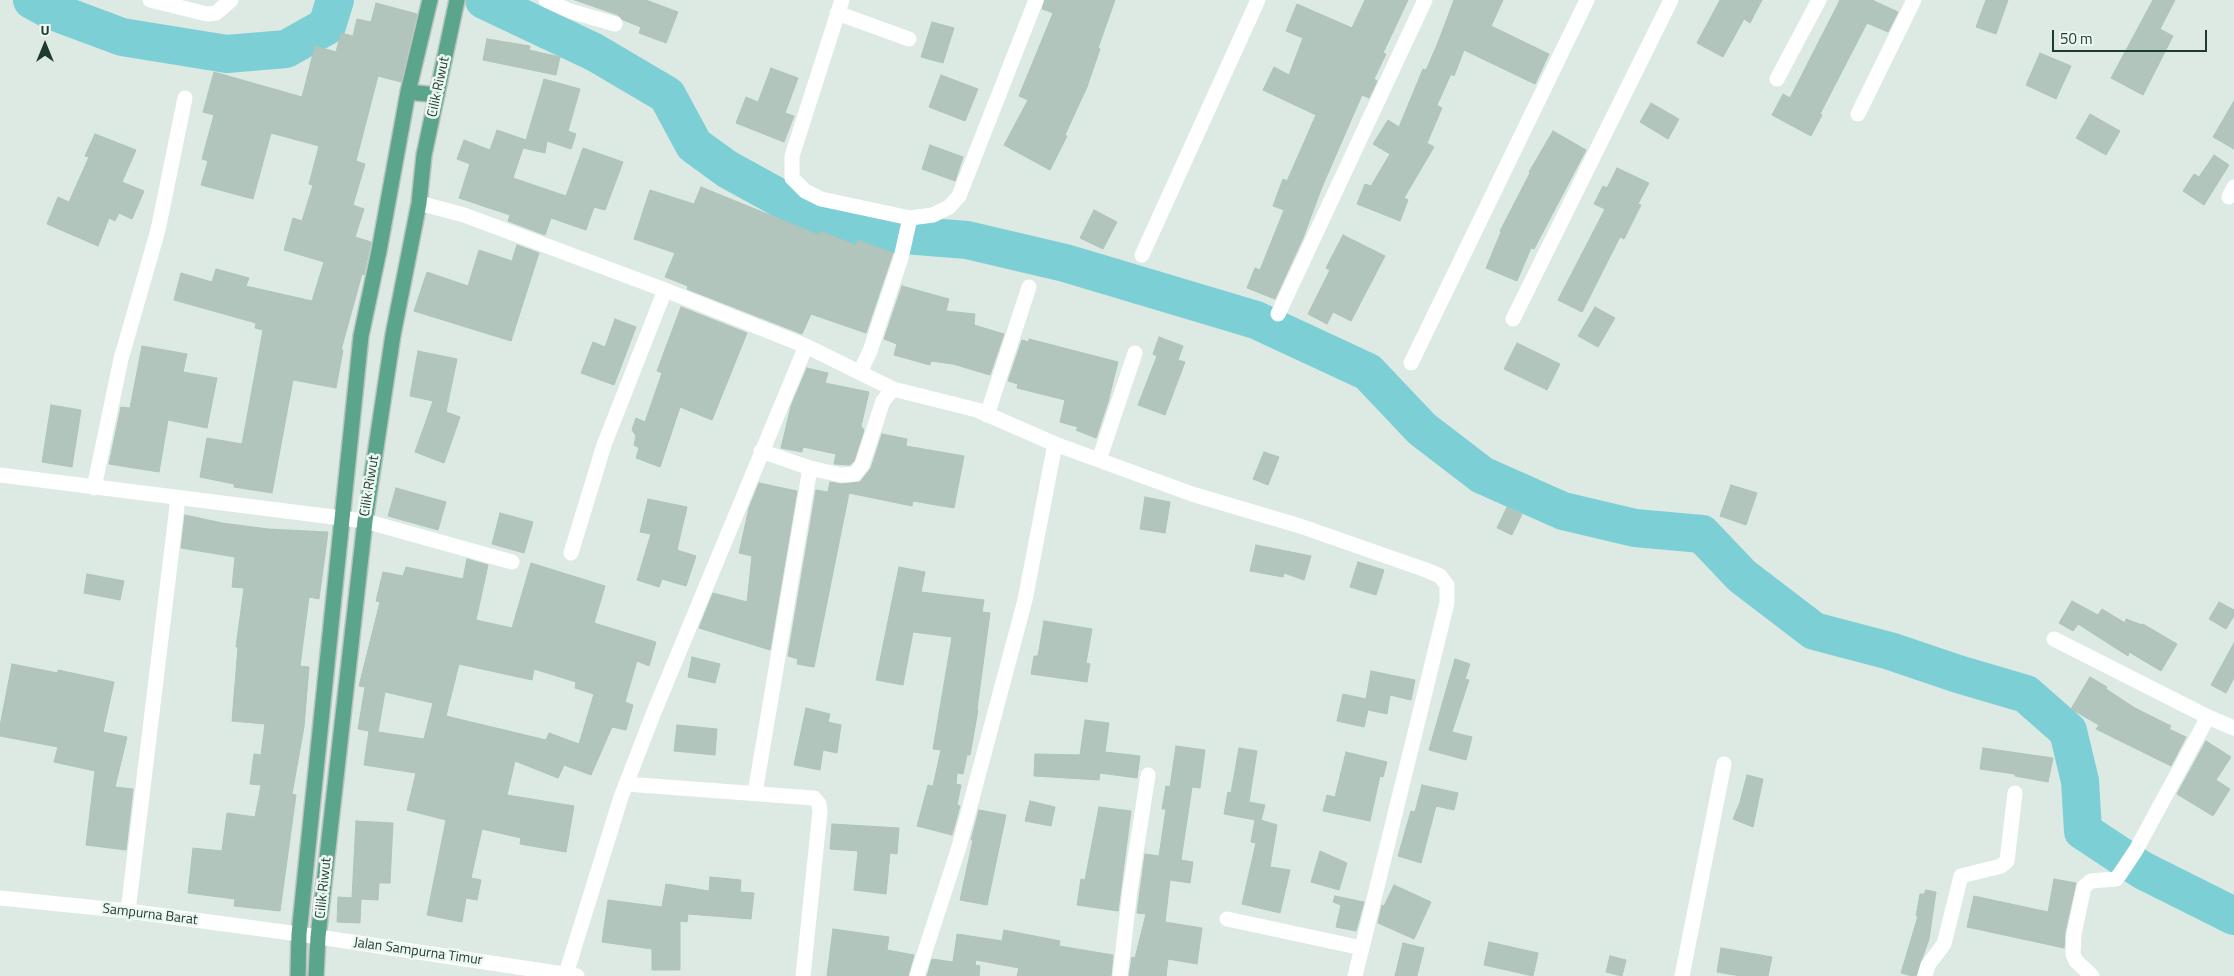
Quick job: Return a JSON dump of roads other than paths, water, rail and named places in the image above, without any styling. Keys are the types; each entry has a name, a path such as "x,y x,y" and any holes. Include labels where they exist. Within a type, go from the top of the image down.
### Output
{"main road":[{"name":"Cilik Riwut","path":"298,976 299,934 343,519 360,336 379,251 408,92 430,0"},
{"name":"Cilik Riwut","path":"316,976 318,937 365,522 393,335 419,203 424,155 457,0"},
{"path":"408,92 437,95"}],"street":[{"path":"150,0 207,14 216,13 231,0"},
{"path":"546,0 570,11 615,24"},
{"path":"909,38 839,7 792,156 792,178 805,190 822,199 909,222 934,215 949,207 958,196 1036,0"},
{"path":"1142,255 1258,0"},
{"path":"1278,314 1425,0"},
{"path":"1411,363 1587,0"},
{"path":"1513,319 1671,0"},
{"path":"1777,79 1819,0"},
{"path":"1858,114 1914,0"},
{"path":"94,488 121,359 158,230 185,98"},
{"path":"419,203 464,215 665,290 806,346 893,389 987,415 1055,444 1192,494 1300,526 1440,576 1447,585 1447,603 1355,976"},
{"path":"860,372 870,351 901,258 909,222"},
{"path":"987,415 1029,287"},
{"path":"571,552 604,445 665,290"},
{"path":"571,975 626,784 806,346"},
{"path":"1099,460 1135,353"},
{"path":"761,452 810,468 841,475 855,474 862,465 883,401 893,389"},
{"path":"917,976 959,847 1025,600 1055,444"},
{"path":"755,793 810,468"},
{"path":"0,475 365,522 512,562"},
{"path":"128,911 178,498"},
{"path":"2054,639 2208,717 2234,728"},
{"path":"2092,976 2076,961 2073,954 2074,934 2084,887 2091,881 2116,879 2124,869 2208,717"},
{"path":"1682,976 1724,764"},
{"path":"1120,976 1130,890 1148,775"},
{"path":"626,784 814,798 819,804 819,821 803,976"},
{"path":"1925,976 1928,965 1944,944 1962,876 2001,866 2007,861 2015,793"},
{"name":"Sampurna Barat","path":"0,898 128,911 318,937"},
{"path":"1228,919 1362,948"},
{"name":"Jalan Sampurna Timur","path":"318,937 524,971 571,975"}],"waterway":[{"path":"32,0 52,11 122,37 227,54 286,49 327,26 335,0"},
{"path":"484,0 594,52 667,95 694,145 727,169 796,207 866,232 967,240 1065,263 1256,320 1368,372 1422,429 1482,475 1563,511 1635,528 1702,534 1742,576 1814,631 1890,651 2026,694 2068,731 2080,781 2083,831 2142,870 2234,916"}]}
